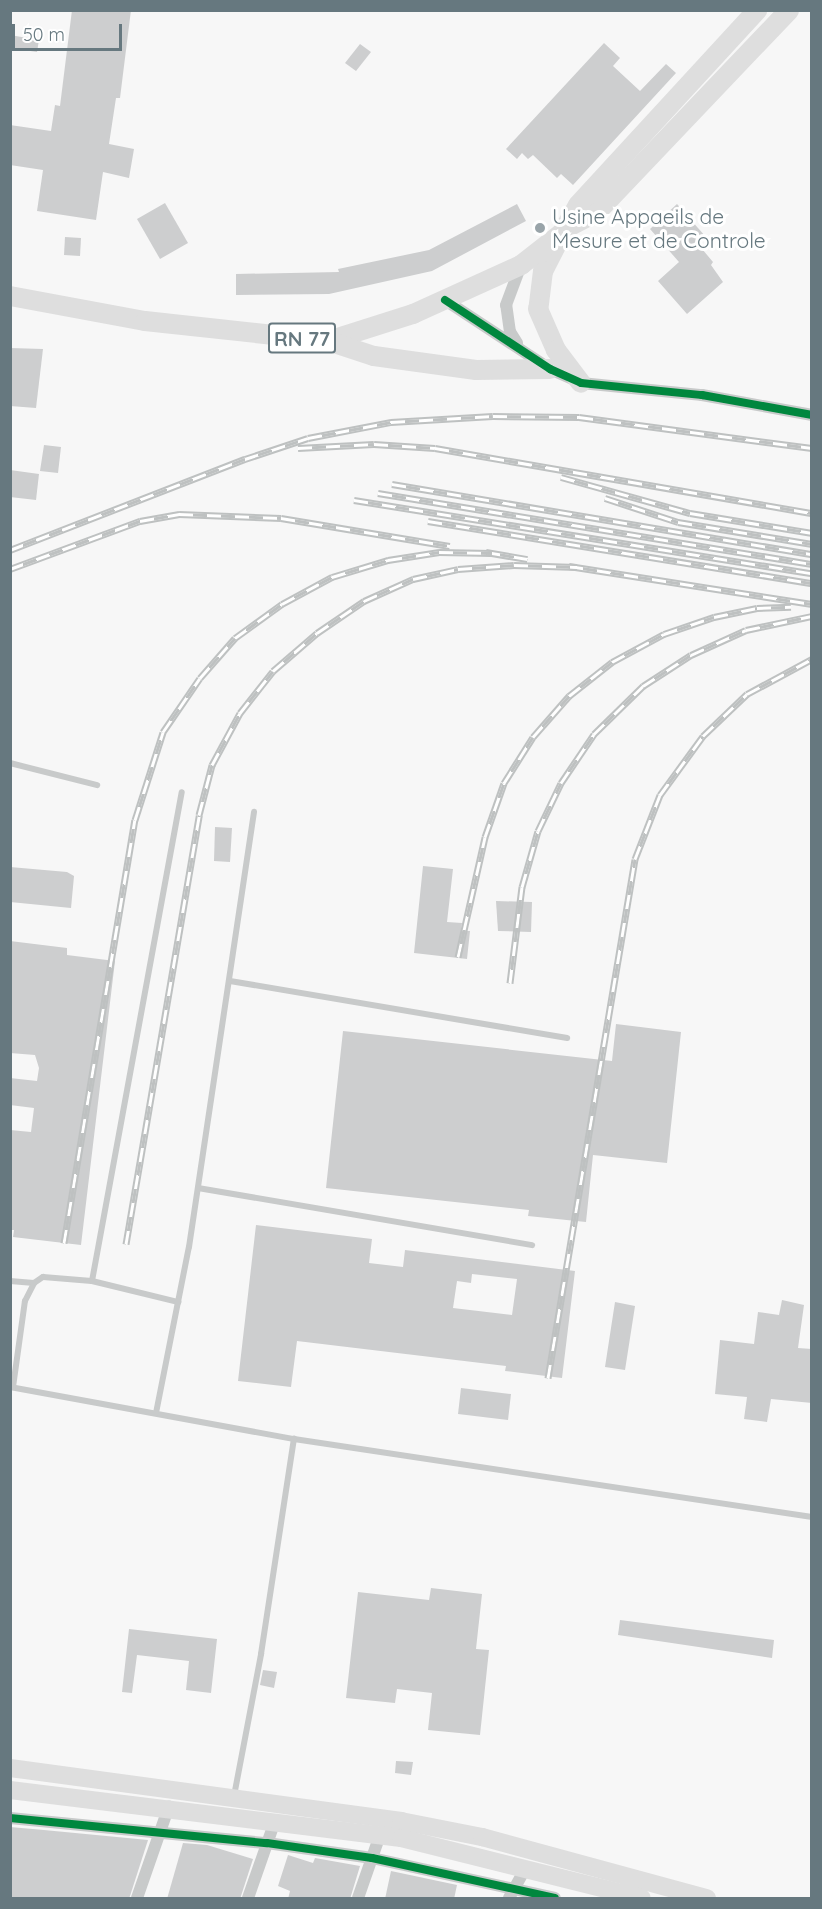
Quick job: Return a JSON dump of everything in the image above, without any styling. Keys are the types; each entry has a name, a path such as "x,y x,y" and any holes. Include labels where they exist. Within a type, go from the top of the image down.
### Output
{"main road":[{"name":"RN 77","path":"10,296 145,321 328,341 445,300 521,265 565,230 596,213 789,10"},
{"name":"RN 77","path":"565,230 578,205 756,11"},
{"path":"756,11 771,29"},
{"path":"565,230 543,270 538,309 556,350 581,383"},
{"path":"328,341 374,356 476,370 550,369"},
{"path":"10,1768 401,1821 482,1837 707,1899"},
{"path":"10,1790 169,1806 381,1835 642,1899"}],"street":[{"path":"519,345 510,332 506,305 521,265"},
{"path":"445,300 519,345 550,369 581,383 702,395 812,415"},
{"path":"137,1899 169,1806"},
{"path":"10,1818 267,1843 372,1858 512,1893 555,1899"},
{"path":"248,1899 275,1821"},
{"path":"358,1899 381,1835"},
{"path":"512,1893 525,1869"}],"lane":[{"path":"10,763 97,785"},
{"path":"92,1281 182,792"},
{"path":"156,1413 198,1188 254,812"},
{"path":"230,981 567,1038"},
{"path":"198,1188 532,1245"},
{"path":"178,1302 92,1281 43,1277 34,1283 25,1301 12,1387 294,1439 812,1517"},
{"path":"10,1281 34,1283"},
{"path":"234,1797 261,1654 294,1439"}],"building":[{"path":"72,10 131,10 120,98 116,98 109,144 134,149 129,178 103,172 96,220 37,211 43,170 10,165 10,125 51,131 55,105 60,106"},
{"path":"10,35 39,40 37,52 10,48"},
{"path":"604,43 620,58 613,66 640,91 666,64 676,73 573,185 561,174 557,178 533,155 528,159 522,153 517,159 506,149"},
{"path":"360,44 371,52 356,71 345,63"},
{"path":"165,203 188,243 160,259 137,219"},
{"path":"517,204 526,221 432,271 329,294 236,295 236,274 339,272 338,269 429,250"},
{"path":"677,204 705,236 697,243 713,262 711,265 723,282 687,314 658,281 679,262 650,229"},
{"path":"65,237 81,238 80,256 64,255"},
{"path":"10,348 43,349 36,408 10,406"},
{"path":"44,445 61,447 58,473 40,471"},
{"path":"10,470 39,474 36,500 10,497"},
{"path":"215,827 232,828 230,862 214,861"},
{"path":"423,866 453,869 447,922 462,923 461,931 470,931 467,959 414,953"},
{"path":"10,867 67,872 74,876 71,908 10,902"},
{"path":"496,901 532,902 531,932 498,931"},
{"path":"10,941 67,948 67,955 115,961 81,1245 13,1237 14,1230 10,1230 10,1130 31,1132 34,1108 10,1105 10,1078 37,1081 39,1068 35,1055 10,1053"},
{"path":"616,1024 681,1032 667,1163 593,1155 586,1222 528,1216 529,1210 326,1188 343,1031 612,1061"},
{"path":"256,1225 372,1239 369,1263 403,1267 405,1250 575,1271 562,1378 505,1371 506,1366 297,1341 291,1387 238,1381","holes":["472,1274 517,1279 512,1315 453,1308 457,1281 471,1283"]},
{"path":"782,1300 804,1305 798,1348 812,1349 812,1403 771,1399 767,1422 744,1419 747,1397 715,1394 720,1340 754,1344 758,1312 779,1315"},
{"path":"615,1302 635,1306 625,1370 605,1367"},
{"path":"461,1388 511,1394 508,1420 458,1414"},
{"path":"431,1588 482,1594 476,1649 489,1650 480,1735 428,1730 432,1693 397,1689 395,1703 346,1698 358,1592 429,1600"},
{"path":"620,1620 774,1640 772,1658 618,1635"},
{"path":"129,1629 217,1639 211,1693 186,1690 189,1661 137,1655 132,1693 122,1692"},
{"path":"263,1670 277,1672 274,1688 260,1685"},
{"path":"396,1761 413,1762 411,1775 395,1773"},
{"path":"10,1827 148,1840 129,1899 10,1899"},
{"path":"183,1843 207,1845 253,1859 240,1899 167,1899"},
{"path":"288,1855 313,1863 315,1858 360,1866 350,1899 288,1899 290,1891 278,1886"},
{"path":"391,1871 457,1885 454,1899 385,1899"}],"railway":[{"path":"10,550 245,459 308,438 391,422 493,416 579,417 812,448"},
{"path":"298,448 374,444 435,448 812,513"},
{"path":"561,477 690,513 812,533"},
{"path":"392,484 812,554"},
{"path":"378,493 812,564"},
{"path":"605,498 678,522 812,544"},
{"path":"354,500 812,573"},
{"path":"10,569 140,521 179,514 281,518 450,546"},
{"path":"428,521 812,583"},
{"path":"64,1243 135,820 163,732 200,678 235,638 282,604 332,577 388,560 439,552 492,553"},
{"path":"486,552 527,559"},
{"path":"126,1244 199,815 212,765 240,713 273,671 317,633 364,601 413,579 458,569 514,565 577,567"},
{"path":"569,566 812,604"},
{"path":"458,957 485,837 504,783 533,737 569,696 612,662 664,634 714,617 757,608 791,607"},
{"path":"510,983 522,887 538,831 561,783 594,734 643,686 691,655 746,630 812,616"},
{"path":"548,1378 635,859 660,795 703,736 747,694 812,659"}],"cycle path":[{"path":"445,300 550,369 581,383 702,395 812,415"},
{"path":"10,1818 267,1843 372,1858 555,1898"}],"place":[{"name":"Usine Appaeils de Mesure et de Controle","path":"540,228"}]}
